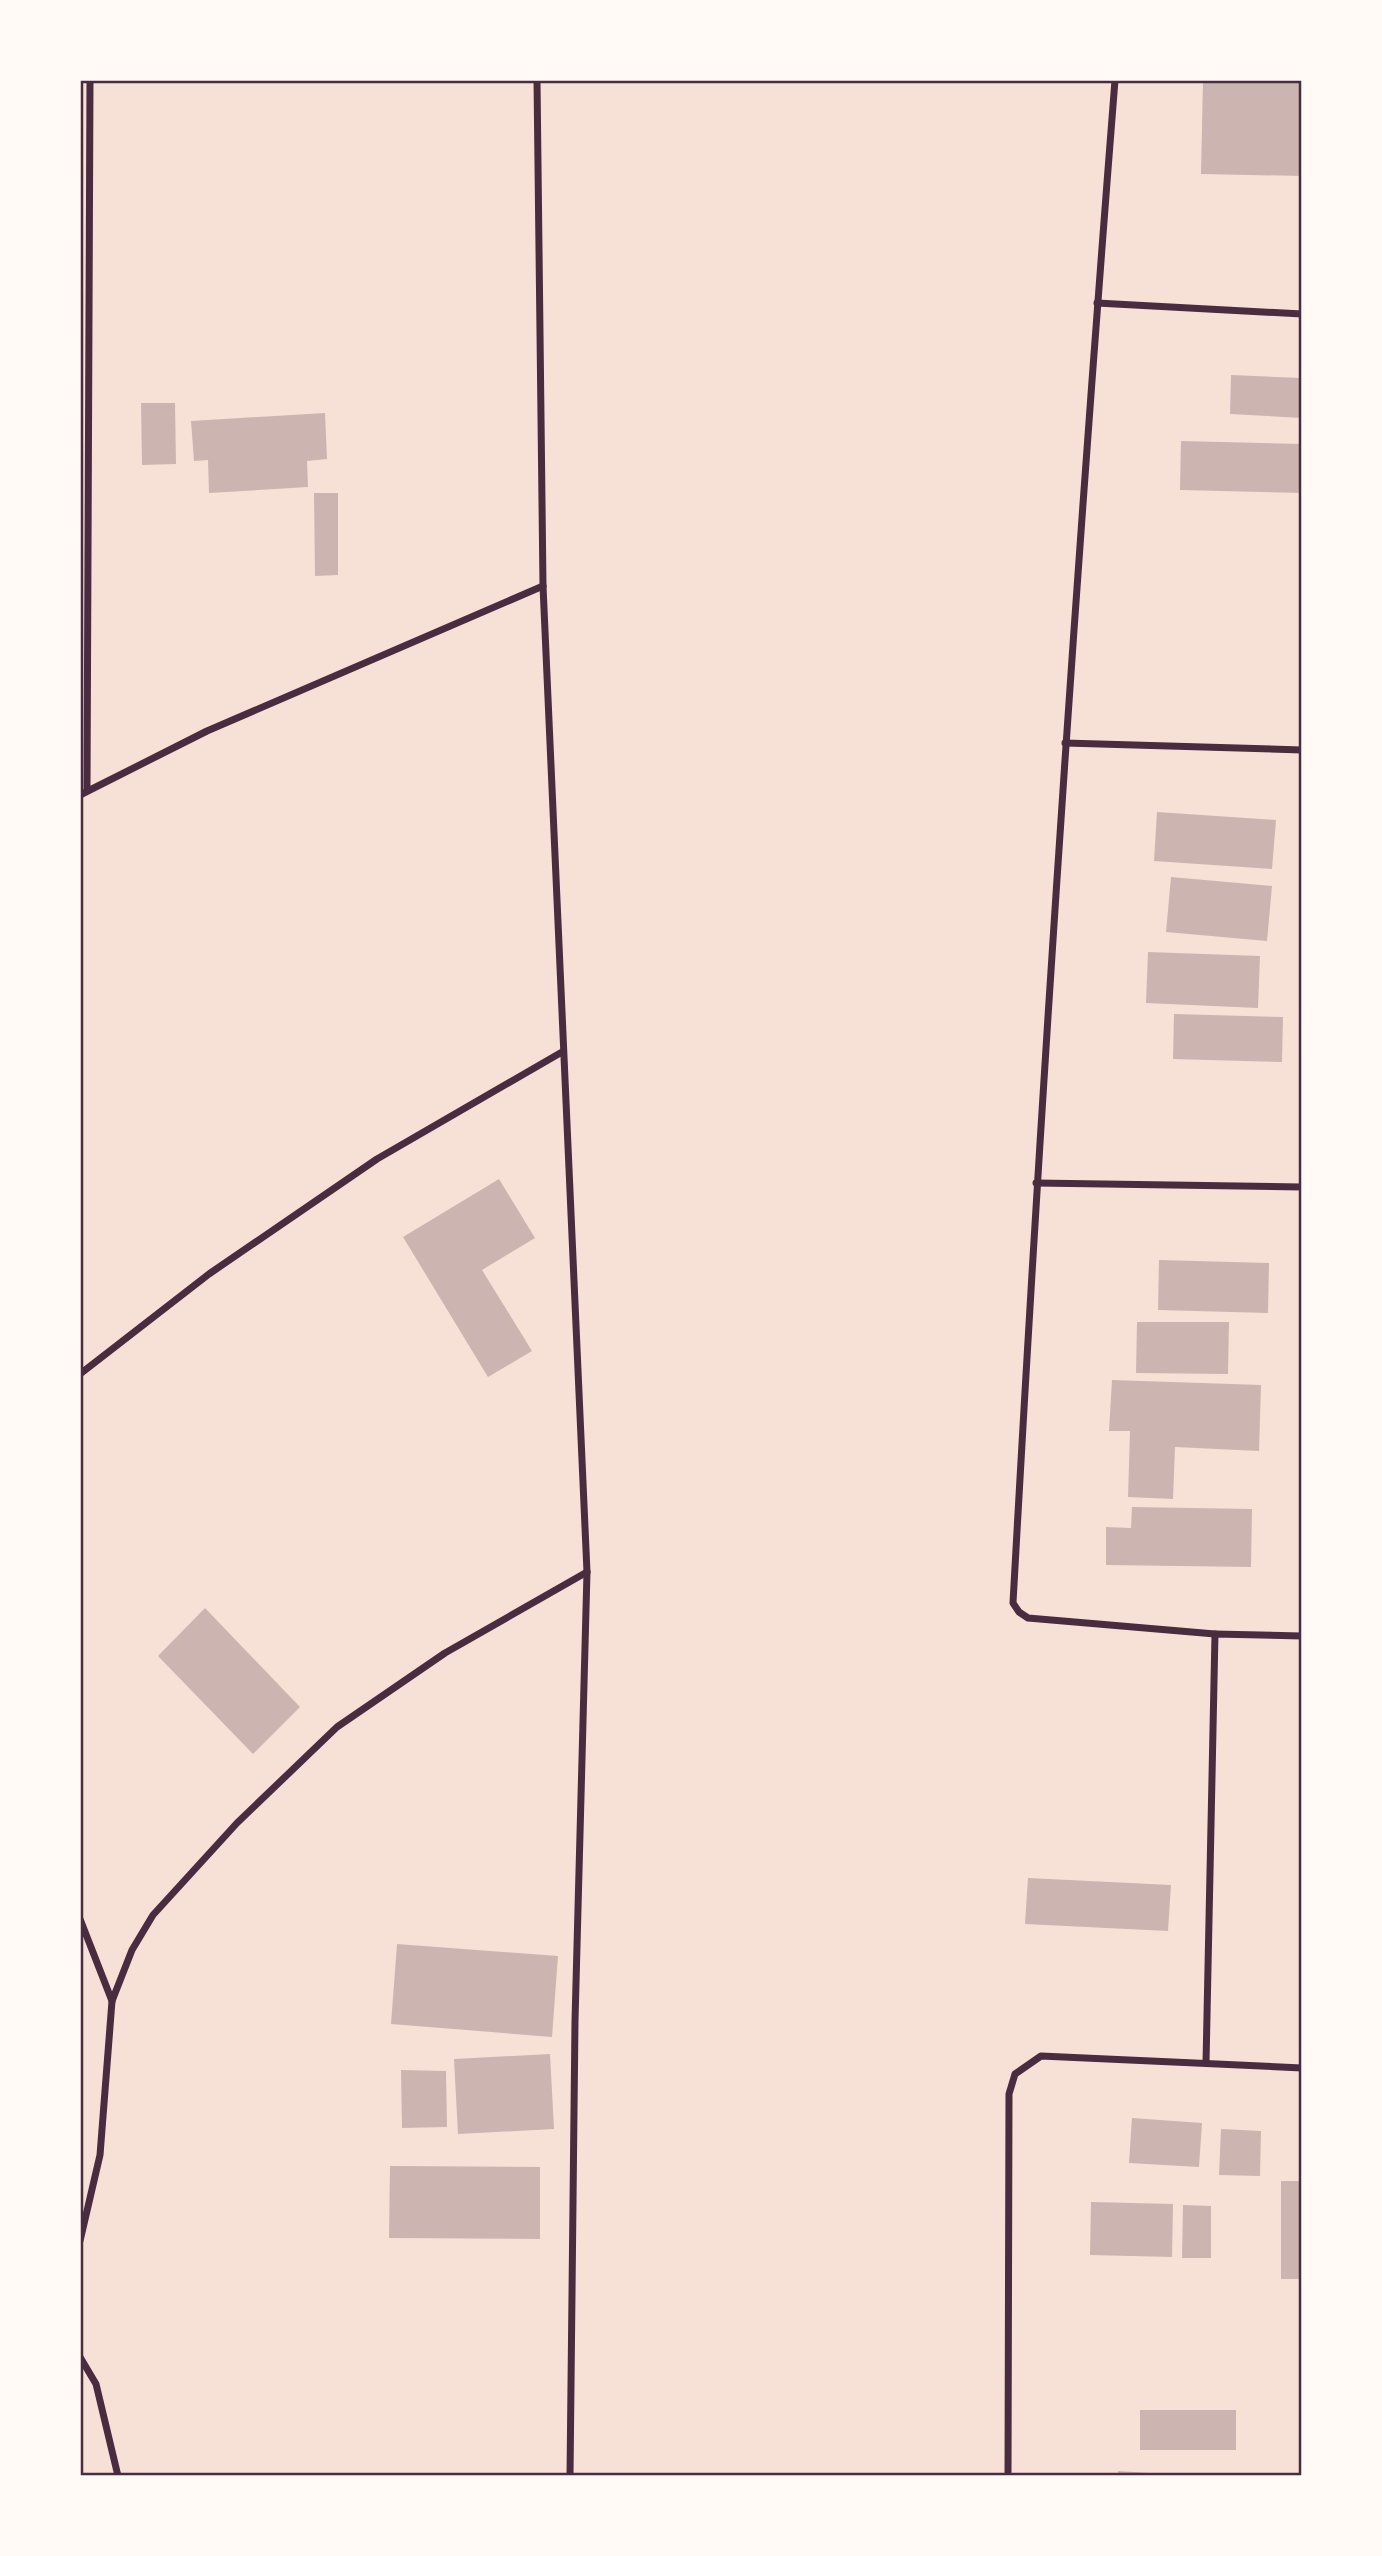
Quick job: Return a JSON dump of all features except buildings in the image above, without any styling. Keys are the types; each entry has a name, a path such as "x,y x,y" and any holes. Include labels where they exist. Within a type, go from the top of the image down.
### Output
{"street":[{"path":"90,80 84,792 208,731 543,586"},
{"path":"537,80 543,586 587,1572 575,2021 570,2476"},
{"path":"1115,80 1065,743 1036,1183 1013,1602 1019,1612 1028,1618 1215,1634 1301,1636"},
{"path":"1097,303 1301,314"},
{"path":"1065,743 1301,750"},
{"path":"80,1374 209,1274 377,1159 562,1052"},
{"path":"1036,1183 1301,1187"},
{"path":"80,2241 100,2155 112,2001 132,1950 153,1915 237,1824 337,1727 445,1653 587,1572"},
{"path":"1206,2063 1215,1634"},
{"path":"80,1919 112,2001"},
{"path":"1008,2476 1009,2094 1015,2074 1041,2056 1301,2068"},
{"path":"80,2357 96,2385 118,2476"}]}
